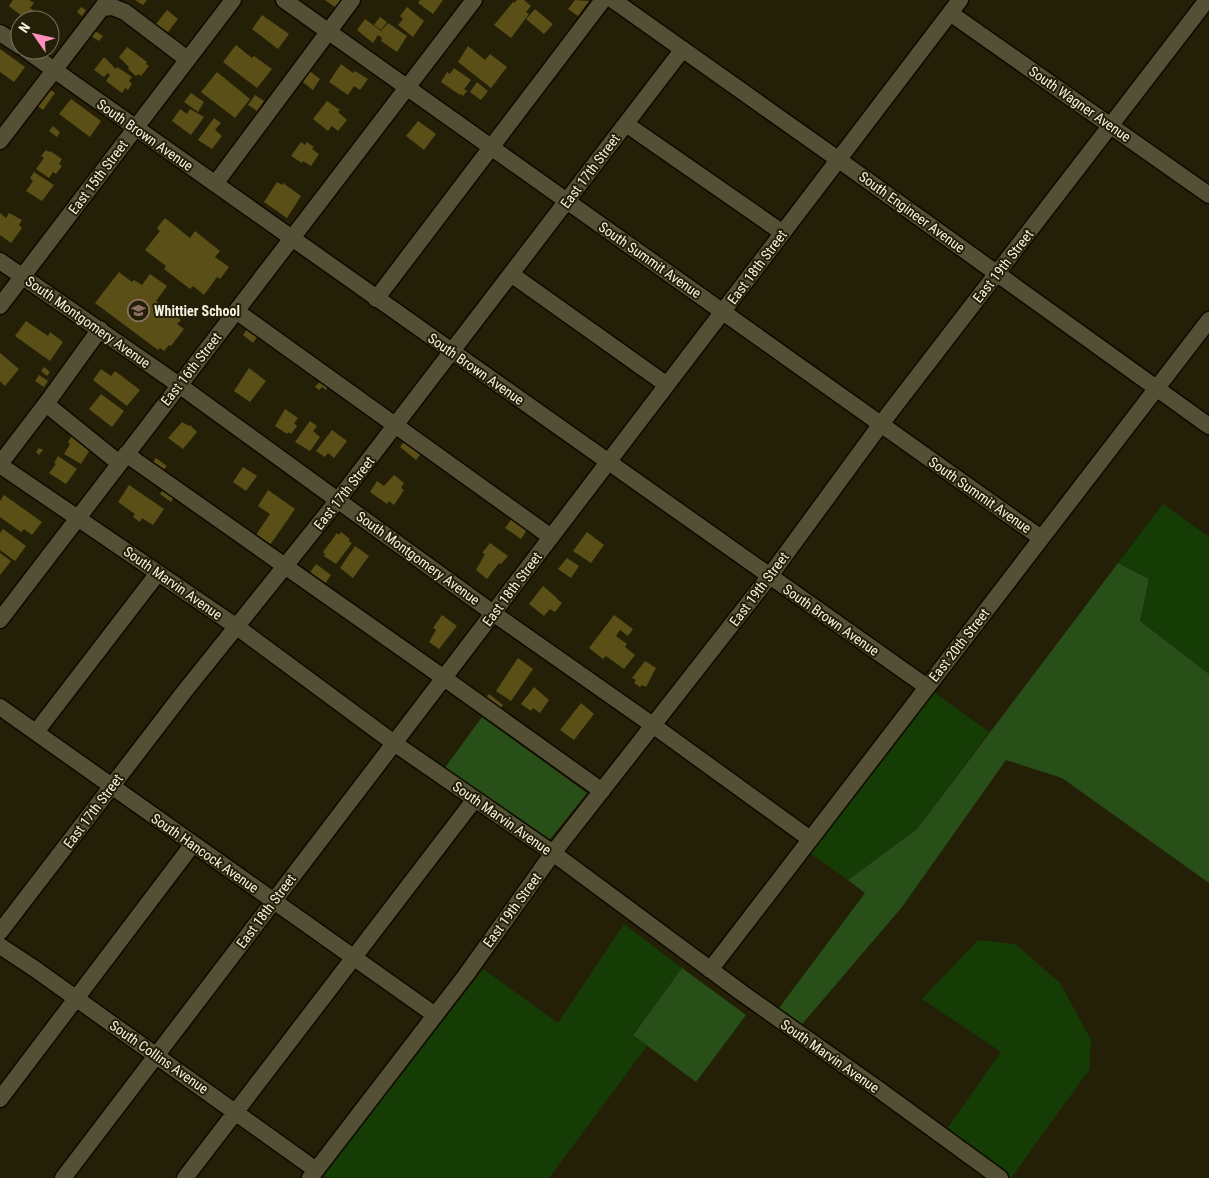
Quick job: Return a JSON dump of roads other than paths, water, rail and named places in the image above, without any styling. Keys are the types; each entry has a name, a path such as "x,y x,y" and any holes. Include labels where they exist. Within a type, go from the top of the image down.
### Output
{"street":[{"name":"East 15th Street","path":"0,306 233,0"},
{"name":"South Summit Avenue","path":"284,0 1041,538"},
{"path":"215,184 352,0"},
{"name":"East 16th Street","path":"0,620 474,0"},
{"path":"376,299 603,0"},
{"name":"South Engineer Avenue","path":"613,0 1209,426"},
{"name":"East 18th Street","path":"63,1178 960,0"},
{"name":"East 19th Street","path":"313,1174 435,1015 553,853 654,726 769,576 881,424 1207,0"},
{"path":"0,141 105,4 125,12 187,60"},
{"name":"South Wagner Avenue","path":"950,13 1209,194"},
{"name":"East 17th Street","path":"0,932 184,692 286,567 396,426 683,49"},
{"name":"South Brown Avenue","path":"40,60 927,687"},
{"path":"626,124 783,234"},
{"name":"South Montgomery Avenue","path":"0,261 179,385 493,613 810,839"},
{"path":"511,274 667,385"},
{"path":"236,311 551,537"},
{"name":"East 20th Street","path":"710,970 1209,320"},
{"path":"0,464 100,329"},
{"path":"46,404 122,458 286,567 602,791"},
{"name":"South Marvin Avenue","path":"0,464 237,627 394,743 553,853 710,970 1000,1178"},
{"path":"36,732 158,573"},
{"name":"South Hancock Avenue","path":"0,707 435,1015"},
{"path":"185,1178 475,799"},
{"path":"0,1099 193,844"},
{"name":"South Collins Avenue","path":"0,946 236,1112 313,1174"}],"place":[{"name":"Whittier School","path":"138,311"}]}
